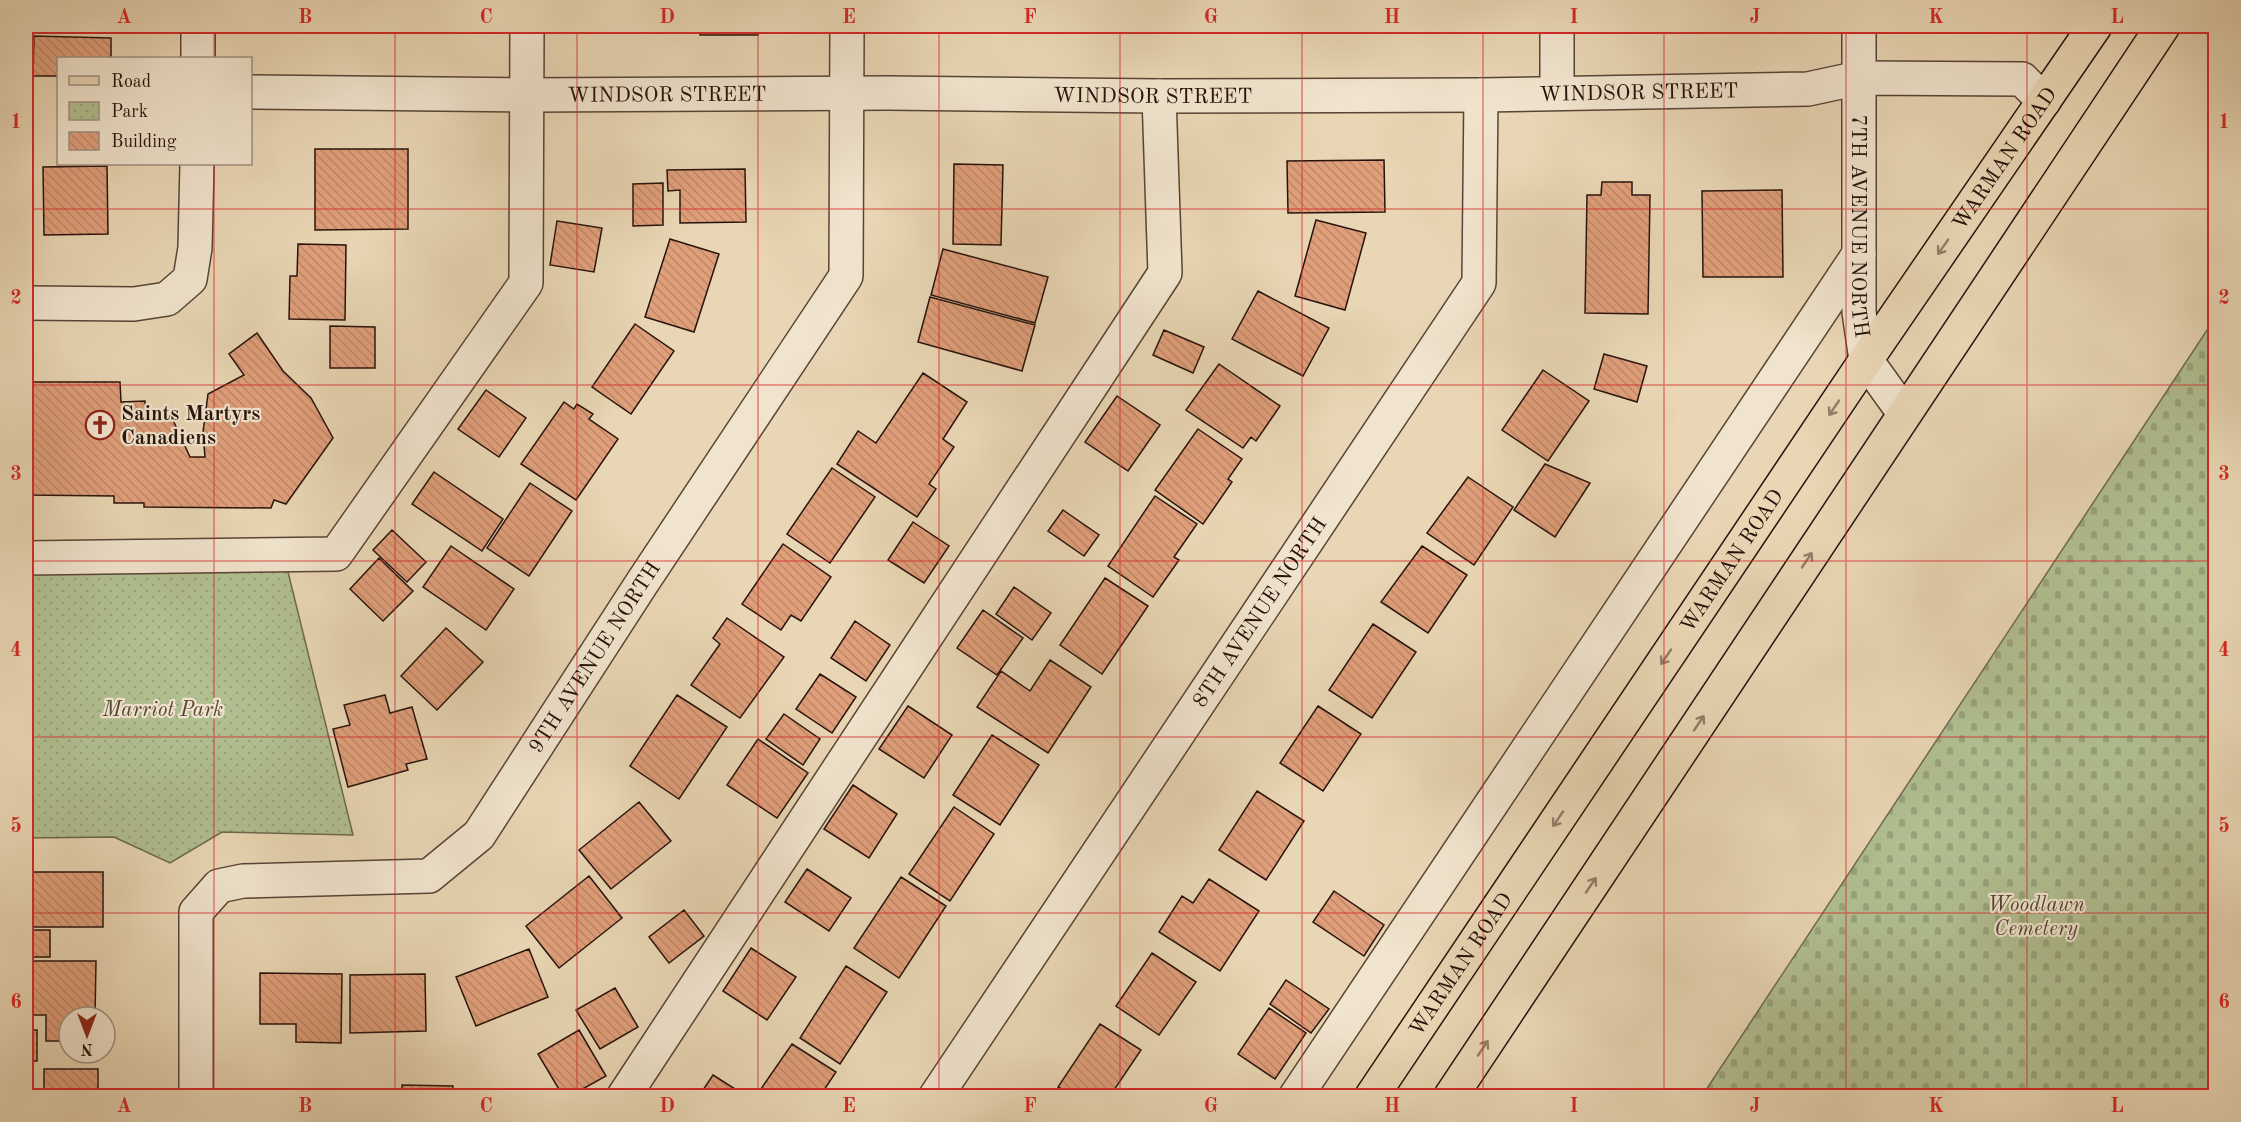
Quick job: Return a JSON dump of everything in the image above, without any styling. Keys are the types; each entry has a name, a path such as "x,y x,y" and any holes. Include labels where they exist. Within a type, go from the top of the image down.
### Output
{"main road":[{"name":"WARMAN ROAD","path":"1372,1096 1866,360 2095,26"},
{"path":"1451,1096 2163,26"}],"street":[{"path":"198,26 198,57"},
{"path":"26,558 336,554 526,283 526,26"},
{"name":"9TH AVENUE NORTH","path":"196,1096 196,912 219,886 243,881 429,876 479,835 642,583 846,276 847,26"},
{"path":"1557,26 1557,93"},
{"name":"7TH AVENUE NORTH","path":"1860,26 1859,312 1866,360 1904,413"},
{"name":"WINDSOR STREET","path":"252,92 527,95 847,93 1159,96 1481,95 1808,90 1859,78 2022,79 2044,101"},
{"name":"8TH AVENUE NORTH","path":"936,1096 1479,283 1481,95"},
{"path":"624,1096 1165,273 1159,96"},
{"path":"26,303 134,304 167,299 190,279 195,249 197,165"},
{"path":"1296,1096 1859,254"}],"green space":[{"name":"Woodlawn Cemetery","path":"2215,318 2215,1096 1702,1096"},
{"name":"Marriot Park","path":"287,568 353,835 222,832 170,863 114,837 26,838 26,573"}],"building":[{"path":"33,26 111,26 111,31 33,31"},
{"path":"294,26 351,26 351,29 293,28"},
{"path":"545,26 610,26 610,31 545,30"},
{"path":"700,26 758,26 758,35 700,35"},
{"path":"1707,26 1771,26 1707,27"},
{"path":"1956,26 2013,26 2013,30 1956,30"},
{"path":"34,36 111,38 111,57 57,57 57,76 33,76"},
{"path":"315,149 408,149 408,229 315,230"},
{"path":"1384,160 1385,212 1288,213 1287,161"},
{"path":"954,164 1003,165 1001,245 953,244"},
{"path":"107,166 108,234 44,235 43,167"},
{"path":"745,169 746,222 680,223 680,190 668,191 667,170"},
{"path":"1602,182 1632,182 1632,195 1650,195 1648,314 1585,313 1587,195 1601,195"},
{"path":"663,183 663,225 633,226 633,184"},
{"path":"1782,190 1783,277 1703,277 1702,191"},
{"path":"1316,220 1366,233 1345,310 1295,296"},
{"path":"557,221 602,228 594,272 550,265"},
{"path":"670,239 719,254 694,332 645,317"},
{"path":"298,244 346,245 345,320 289,319 290,276 297,276"},
{"path":"943,249 1048,277 1035,323 931,295"},
{"path":"1258,291 1329,328 1303,376 1232,339"},
{"path":"930,297 1035,325 1022,371 918,342"},
{"path":"635,324 674,351 631,414 592,387"},
{"path":"330,326 375,327 375,368 330,368"},
{"path":"1164,330 1204,347 1193,373 1153,355"},
{"name":"Saints Martyrs Canadiens","path":"257,333 283,371 311,398 333,438 286,504 274,500 271,508 144,507 144,503 114,503 114,496 26,495 26,382 120,382 121,402 145,401 146,418 172,418 190,457 205,457 203,432 208,394 244,375 229,354"},
{"path":"1604,354 1647,366 1637,402 1594,389"},
{"path":"1219,364 1280,406 1256,441 1251,437 1243,448 1186,410"},
{"path":"1543,370 1589,401 1548,461 1502,430"},
{"path":"923,373 967,402 943,439 954,447 929,484 936,489 917,517 837,464 858,431 876,443"},
{"path":"486,390 526,418 499,457 458,429"},
{"path":"1117,396 1160,425 1128,471 1085,442"},
{"path":"564,402 574,409 577,404 593,414 589,419 618,439 576,500 521,464"},
{"path":"1198,429 1242,459 1228,479 1232,482 1203,524 1155,490"},
{"path":"1545,464 1590,483 1555,537 1514,510"},
{"path":"832,468 875,497 830,563 787,534"},
{"path":"434,472 503,519 482,551 412,504"},
{"path":"1468,477 1513,507 1474,565 1427,533"},
{"path":"530,483 572,511 529,576 487,548"},
{"path":"1155,496 1197,524 1174,557 1179,560 1153,597 1108,566"},
{"path":"1063,510 1099,535 1084,556 1048,531"},
{"path":"913,522 949,546 924,583 888,560"},
{"path":"392,530 426,562 407,582 373,550"},
{"path":"783,544 831,577 801,621 791,615 781,630 742,604"},
{"path":"451,546 514,589 486,630 423,587"},
{"path":"1422,546 1467,575 1428,633 1381,602"},
{"path":"379,558 413,591 383,621 350,589"},
{"path":"1105,578 1148,606 1102,674 1060,645"},
{"path":"1014,587 1051,613 1032,640 996,614"},
{"path":"983,610 1023,638 997,675 957,648"},
{"path":"727,618 784,657 740,718 691,685 720,644 713,638"},
{"path":"855,621 890,645 866,681 831,658"},
{"path":"1373,624 1416,652 1372,718 1329,690"},
{"path":"446,628 483,662 437,710 401,676"},
{"path":"1050,660 1091,687 1048,753 977,707 1001,671 1030,691"},
{"path":"820,674 856,697 832,733 796,709"},
{"path":"385,695 390,713 412,707 427,759 406,764 408,770 348,787 333,729 350,725 344,705"},
{"path":"677,695 727,727 679,799 630,766"},
{"path":"908,706 952,735 924,778 879,749"},
{"path":"1318,706 1361,734 1323,791 1280,763"},
{"path":"784,714 820,739 803,765 766,739"},
{"path":"992,735 1039,765 1000,825 953,795"},
{"path":"758,739 808,773 777,818 727,785"},
{"path":"853,785 897,814 869,858 824,829"},
{"path":"1257,791 1304,821 1266,880 1219,850"},
{"path":"639,802 671,841 611,889 579,850"},
{"path":"954,807 994,834 950,901 909,874"},
{"path":"807,869 851,898 829,931 785,902"},
{"path":"26,872 103,872 103,927 26,927"},
{"path":"589,876 622,918 559,968 526,926"},
{"path":"901,877 946,906 899,978 854,948"},
{"path":"1209,879 1259,911 1220,971 1159,932 1182,896 1193,903"},
{"path":"1334,891 1384,925 1364,956 1313,922"},
{"path":"684,910 704,936 669,963 649,937"},
{"path":"26,930 50,930 50,957 26,957"},
{"path":"751,948 796,977 767,1020 723,991"},
{"path":"529,949 548,997 476,1026 456,977"},
{"path":"1152,953 1196,982 1159,1035 1116,1006"},
{"path":"26,961 96,961 95,1005 57,1005 57,1041 46,1041 46,1015 26,1015"},
{"path":"846,966 887,992 840,1064 800,1038"},
{"path":"260,973 342,974 341,1043 296,1042 296,1024 260,1024"},
{"path":"425,974 426,1031 350,1033 350,975"},
{"path":"1286,980 1329,1009 1311,1033 1270,1004"},
{"path":"615,988 638,1027 600,1049 576,1010"},
{"path":"1269,1008 1306,1033 1275,1079 1238,1054"},
{"path":"1100,1024 1141,1050 1110,1096 1073,1096 1058,1087"},
{"path":"26,1030 37,1030 37,1061 26,1061"},
{"path":"579,1030 606,1076 570,1096 563,1096 538,1054"},
{"path":"792,1044 836,1072 820,1096 756,1096"},
{"path":"44,1069 98,1069 98,1096 44,1096"},
{"path":"713,1075 746,1096 699,1096"},
{"path":"402,1085 453,1086 452,1096 402,1096"},
{"path":"682,1091 690,1096 678,1096"}],"place":[{"name":"Saints Martyrs Canadiens","path":"100,425"}]}
